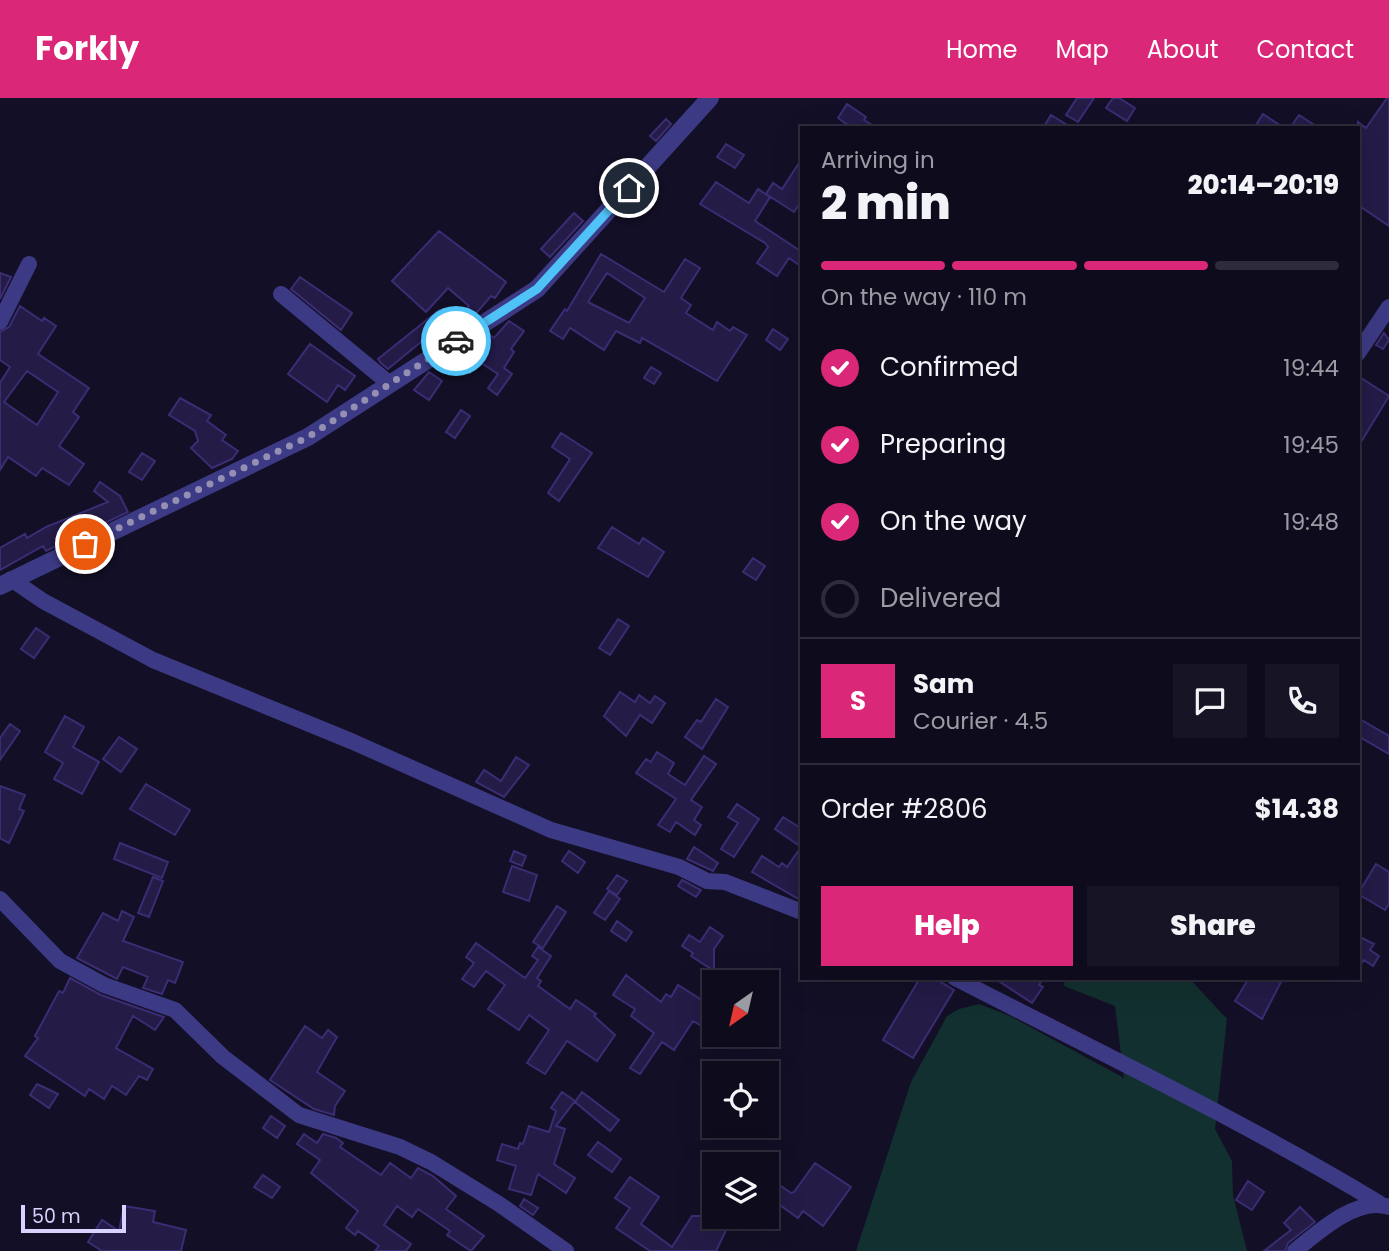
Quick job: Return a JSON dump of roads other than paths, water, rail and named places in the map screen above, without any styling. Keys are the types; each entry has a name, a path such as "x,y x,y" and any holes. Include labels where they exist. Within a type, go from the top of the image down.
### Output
{"street":[{"path":"6,583 308,437 537,289 710,98"},
{"path":"0,322 29,264"},
{"path":"281,295 390,384"},
{"path":"1360,350 1389,307"},
{"path":"6,583 153,660 351,741 551,830 678,867 707,881 725,882 800,911"},
{"path":"0,899 60,961 104,985 174,1010 223,1057 299,1115 400,1147 431,1162 499,1204 566,1251"},
{"path":"959,980 1075,1042 1197,1099 1384,1205"},
{"path":"1295,1251 1325,1227 1384,1205"}]}
